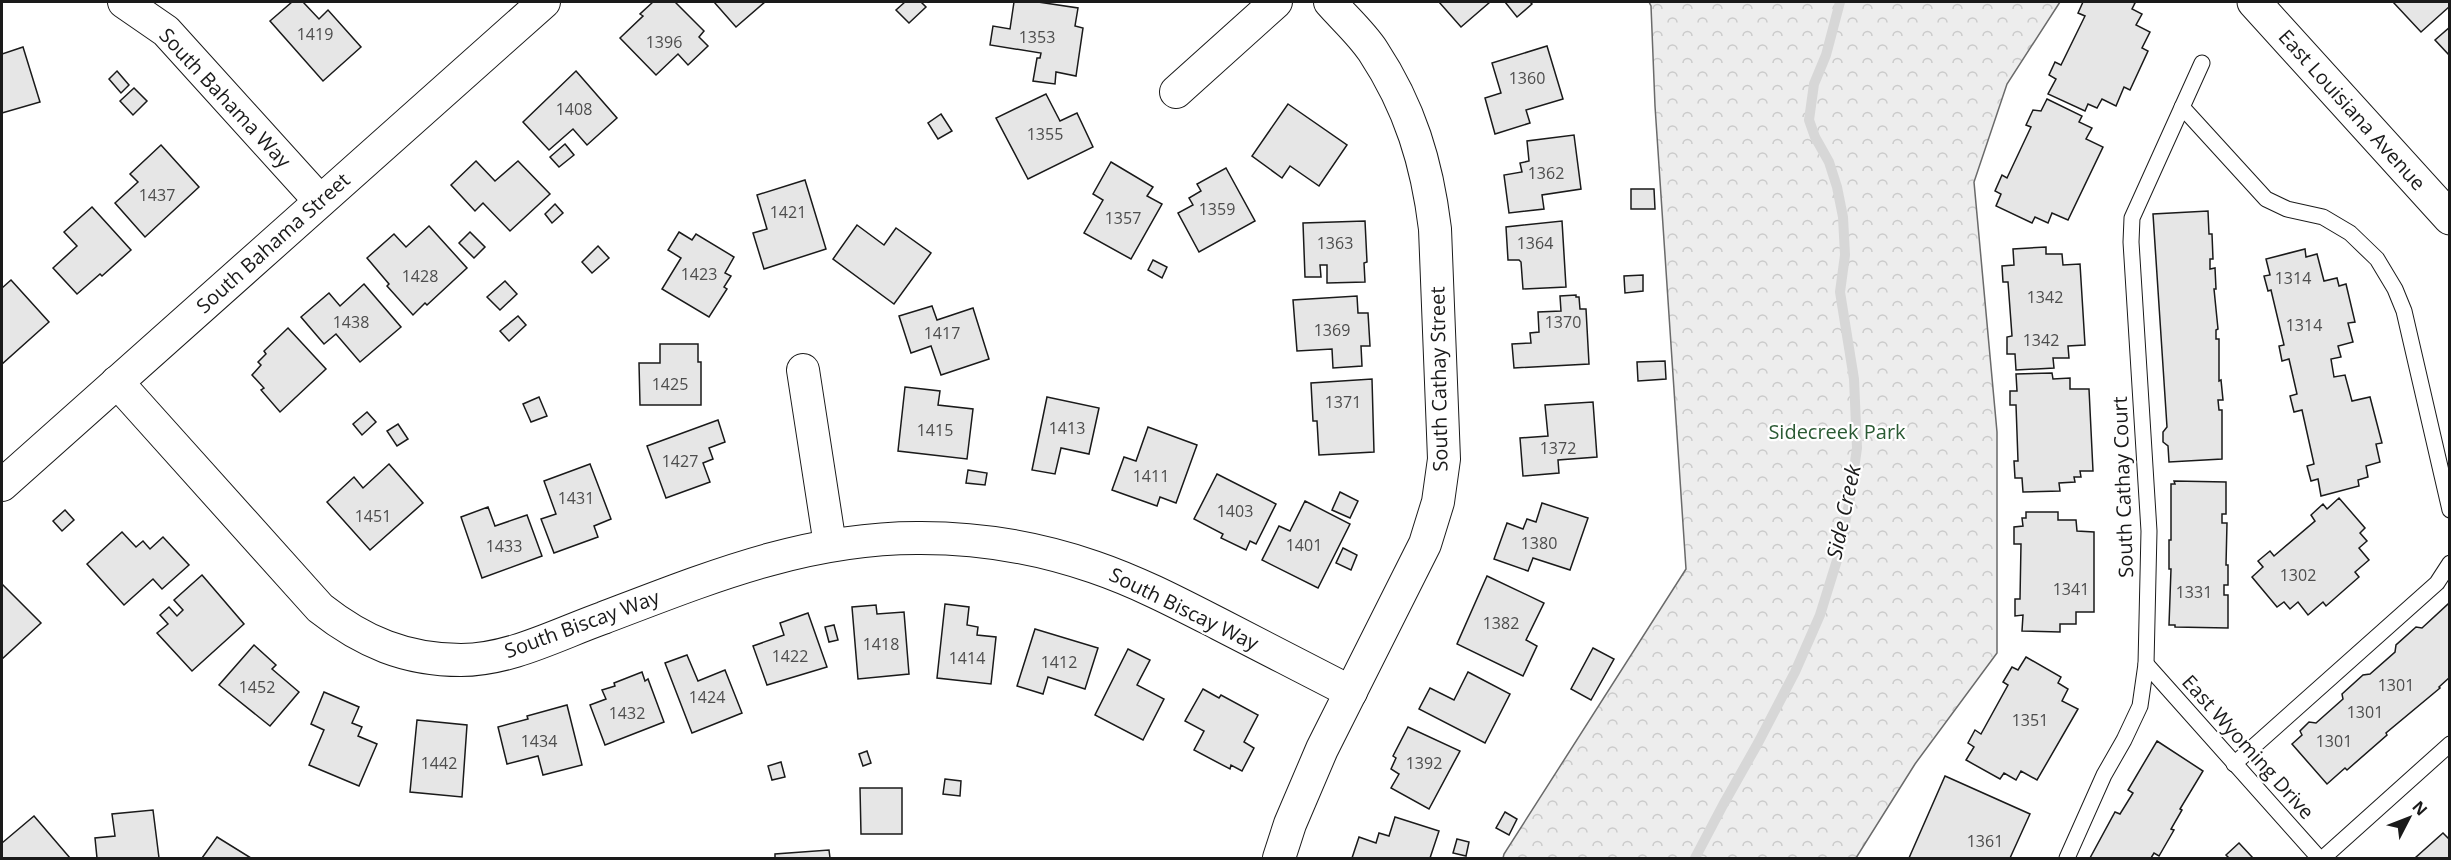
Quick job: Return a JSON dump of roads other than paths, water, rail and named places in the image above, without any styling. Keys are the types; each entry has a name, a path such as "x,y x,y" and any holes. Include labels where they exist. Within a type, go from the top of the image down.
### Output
{"street":[{"name":"South Bahama Way","path":"124,2 166,31 320,201"},
{"name":"South Bahama Street","path":"2,485 544,2"},
{"path":"1176,92 1276,2"},
{"name":"South Cathay Street","path":"1279,858 1290,824 1317,759 1425,544 1438,502 1444,459 1435,229 1431,195 1419,143 1399,95 1372,49 1330,2"},
{"name":"East Louisiana Avenue","path":"2254,2 2450,219"},
{"path":"803,370 830,545"},
{"name":"South Biscay Way","path":"117,382 320,608 345,628 382,646 423,658 464,660 506,654 718,574 773,557 830,545 919,538 978,541 1035,551 1092,566 1147,587 1351,692"}],"lane":[{"name":"South Cathay Court","path":"2067,858 2104,775 2140,706 2146,664 2149,531 2131,242 2132,218 2202,63"},
{"path":"2182,107 2265,199 2287,209 2323,217 2350,233 2377,259 2403,311 2450,510"},
{"path":"2234,764 2437,583 2450,563"},
{"name":"East Wyoming Drive","path":"2146,664 2321,858"},
{"path":"2321,858 2450,744"}],"waterway":[{"name":"Side Creek","path":"1695,858 1795,672 1820,615 1838,557 1849,504 1857,448 1854,379 1840,292 1845,255 1843,217 1829,162 1815,137 1809,120 1814,84 1826,55 1840,2"}],"park label":[{"name":"Sidecreek Park","path":"1837,432"}]}
